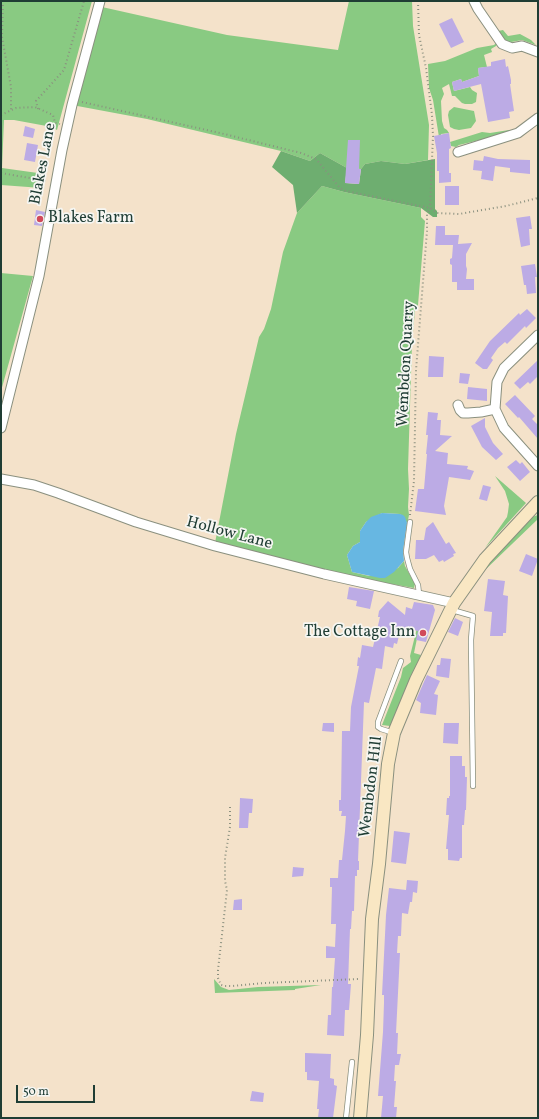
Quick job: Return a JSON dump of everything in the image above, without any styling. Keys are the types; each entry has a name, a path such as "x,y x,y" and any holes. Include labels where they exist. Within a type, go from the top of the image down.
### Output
{"main road":[{"name":"Wembdon Hill","path":"360,1118 365,1072 372,919 379,864 388,764 394,733 416,680 452,606 485,559 538,502"}],"street":[{"name":"Blakes Lane","path":"1,428 39,276 72,104 100,1"},
{"path":"474,1 502,44 512,48 522,46 538,52"},
{"path":"458,152 518,133 538,118"},
{"path":"538,335 504,368 497,382 494,409 504,428 538,466"},
{"path":"458,405 463,413 481,412 494,409"},
{"name":"Hollow Lane","path":"1,478 34,485 136,522 215,546 324,574 419,594 452,606"}],"lane":[{"path":"410,522 406,552 410,569 418,585 419,594"},
{"path":"452,606 473,616 471,640 473,786"},
{"path":"394,733 378,727 378,722 401,661"},
{"path":"346,1118 352,1062"},
{"path":"351,1071 365,1072"}],"path":[{"path":"3,1 2,37 11,86 10,111"},
{"path":"38,109 36,100 64,70 84,1"},
{"name":"Wembdon Quarry","path":"410,522 413,487 416,370 427,231 426,214 430,208 433,136 426,68 419,35 418,1"},
{"path":"72,104 83,102 301,153 316,159 340,188 346,191 430,208 436,213 459,214 506,206 538,198 538,202"},
{"path":"1,114 16,108 34,107 53,115 56,123 67,126"},
{"path":"1,173 56,182"},
{"path":"230,807 230,827 225,858 225,881 228,890 218,970 218,978 221,985 232,986 264,983 370,979"}],"green space":[{"path":"1,1 92,1 57,130 52,127 14,120 4,120 2,168 45,174 42,188 1,185"},
{"path":"349,1 412,1 413,26 429,125 428,160 405,164 381,161 365,164 361,169 347,168 320,153 310,161 281,151 147,119 72,105 102,7 227,35 338,50"},
{"path":"503,30 508,36 520,34 531,40 536,45 522,40 506,43 498,31"},
{"path":"497,42 498,43 496,46 491,49 492,52 484,55 487,67 478,68 479,76 462,82 461,79 452,82 454,91 470,87 477,93 476,102 472,104 462,103 455,96 452,96 449,84 442,88 444,94 441,101 442,121 444,128 449,133 441,134 441,139 439,137 433,100 429,88 428,64 445,61 477,48 494,45"},
{"path":"454,107 474,111 476,121 471,128 459,130 450,127 448,115 449,111"},
{"path":"509,130 509,133 456,147 451,146 450,142 482,132 490,133"},
{"path":"281,151 310,161 320,153 347,168 345,183 359,184 361,169 365,164 381,161 405,164 435,159 435,209 437,211 437,217 433,217 421,208 322,186 297,213 293,185 272,167"},
{"path":"322,186 421,208 421,217 425,221 418,305 415,310 412,343 408,469 409,515 406,530 407,523 400,514 382,513 366,522 360,531 360,542 353,546 347,555 352,572 369,576 398,568 404,561 405,566 415,584 414,588 347,576 215,543 236,434 259,337 264,329 271,309 283,252 297,213"},
{"path":"1,273 33,276 1,391"},
{"path":"495,476 526,503 485,548 507,517 508,512 509,504 505,491"},
{"path":"538,515 538,519 485,570 484,567 524,523 526,524 532,517"},
{"path":"418,624 420,624 414,653 421,655 390,726 382,725 401,677 403,668 411,662 410,656"},
{"path":"214,979 221,987 229,990 258,987 321,985 295,990 215,993"}],"water":[{"path":"382,513 400,514 405,517 407,523 403,551 404,561 394,572 385,578 352,572 347,555 353,546 360,542 360,531 366,522 371,517"}],"building":[{"path":"452,18 464,42 451,48 439,24"},
{"path":"505,59 506,67 508,66 511,80 510,84 514,111 509,112 510,118 488,122 481,84 454,91 452,82 461,79 462,82 479,76 478,68 491,66 491,62"},
{"path":"25,126 35,129 33,138 23,136"},
{"path":"449,133 451,148 449,149 449,173 451,173 451,182 439,183 439,171 437,171 437,153 434,136"},
{"path":"348,140 360,140 359,169 361,169 359,184 345,183"},
{"path":"27,143 38,145 35,162 24,160"},
{"path":"484,156 498,159 530,160 530,174 510,172 510,168 495,166 493,181 481,179 482,171 473,170 474,160 483,161"},
{"path":"445,186 459,186 459,205 445,205"},
{"name":"Blakes Farm","path":"36,210 45,212 42,226 34,225"},
{"path":"530,216 532,229 529,229 530,245 521,247 516,218"},
{"path":"436,226 445,226 445,235 459,235 458,244 472,243 466,254 466,279 474,279 474,290 457,290 457,282 452,282 452,265 450,264 450,259 452,258 453,245 435,245"},
{"path":"535,264 537,277 535,277 536,293 527,294 521,266"},
{"path":"527,309 536,318 526,328 525,326 507,344 505,342 498,348 491,358 493,360 487,369 483,369 475,363 490,341 519,313 520,315"},
{"path":"429,356 444,357 443,377 428,377"},
{"path":"538,360 538,376 530,384 528,382 520,389 514,383"},
{"path":"460,373 470,374 468,384 459,383"},
{"path":"468,387 487,389 487,401 467,399"},
{"path":"515,395 535,416 532,419 538,425 538,439 519,417 518,418 505,404"},
{"path":"428,412 438,413 437,420 441,420 440,435 452,436 435,451 448,453 447,464 468,466 467,469 474,471 470,480 449,477 444,506 446,515 415,511 418,489 424,489"},
{"path":"485,418 485,427 493,443 503,454 496,460 482,447 471,426"},
{"path":"516,460 520,464 522,462 530,472 520,481 507,467"},
{"path":"483,485 491,487 487,501 479,499"},
{"path":"433,522 446,544 449,542 456,553 444,562 443,560 439,562 434,555 426,559 415,559 416,540 424,540 426,528"},
{"path":"526,554 538,559 532,576 519,571"},
{"path":"488,579 505,581 503,595 508,596 506,633 503,633 503,636 490,636 492,612 484,611"},
{"path":"349,587 374,591 370,609 356,606 357,601 347,599"},
{"path":"388,601 405,615 406,607 412,609 414,602 433,605 435,610 426,642 416,640 418,631 401,627 397,644 394,643 393,648 385,646 382,669 376,668 369,703 364,702 358,861 359,870 357,870 357,876 355,876 354,911 352,911 350,929 348,984 351,984 349,1010 345,1010 344,1036 327,1035 328,1015 331,1015 335,958 326,958 326,946 335,947 336,924 331,924 332,887 330,887 330,878 338,878 339,860 342,860 346,816 341,816 342,811 339,811 339,800 341,800 342,731 350,731 351,707 359,666 357,666 358,657 360,658 362,645 373,647 380,617 378,617 379,611"},
{"path":"455,618 463,622 458,636 448,632"},
{"path":"441,658 451,659 449,678 436,676 437,665 440,665"},
{"path":"427,675 440,681 434,694 438,695 436,715 420,713 421,703 416,700"},
{"path":"323,723 334,723 334,732 322,731"},
{"path":"444,723 459,723 458,744 443,743"},
{"path":"450,756 462,756 462,766 465,766 465,777 467,777 466,810 464,825 462,825 462,858 460,858 459,861 448,860 448,849 446,849 449,815 446,815 447,798 450,796"},
{"path":"240,798 253,799 252,813 249,813 248,828 239,828"},
{"path":"394,831 410,833 406,864 391,862"},
{"path":"293,867 304,868 303,876 292,877"},
{"path":"407,880 418,881 417,893 413,892 412,902 410,902 408,914 402,913 401,936 398,936 397,953 400,953 396,1033 398,1033 397,1054 401,1054 399,1065 395,1065 394,1081 396,1081 394,1107 397,1107 396,1118 381,1118 383,1096 378,1096 383,1032 384,995 382,995 386,915 389,888 406,890"},
{"path":"242,899 242,910 233,910 234,900"},
{"path":"305,1053 331,1054 330,1078 334,1079 334,1085 337,1086 333,1118 318,1118 319,1109 317,1109 319,1081 307,1080 307,1072 305,1072"},
{"path":"252,1091 264,1093 263,1102 250,1101"}],"place":[{"name":"Blakes Farm","path":"40,219"},
{"name":"The Cottage Inn","path":"423,633"}]}
